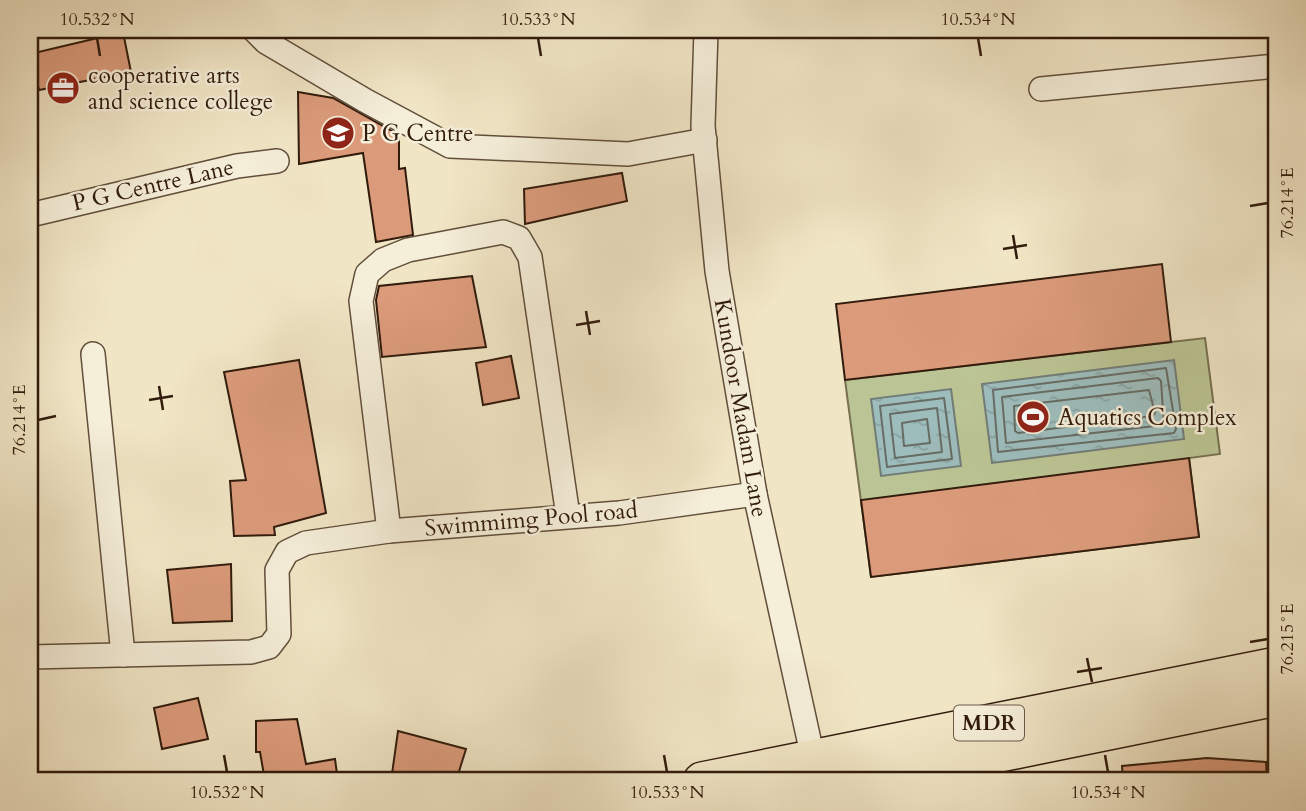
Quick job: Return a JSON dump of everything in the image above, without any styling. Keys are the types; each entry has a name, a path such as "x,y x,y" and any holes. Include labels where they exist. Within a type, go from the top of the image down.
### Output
{"main road":[{"name":"MDR","path":"870,780 1276,666"},
{"name":"MDR","path":"702,781 815,769 1074,722 1276,697"}],"street":[{"path":"254,30 266,42 355,95 450,146 628,153 705,140"},
{"name":"Kundoor Madam Lane","path":"706,30 705,140 717,271 755,494 815,769"},
{"path":"1041,89 1276,66"},
{"name":"P G Centre Lane","path":"30,215 237,166 277,161"},
{"path":"389,531 361,301 367,274 383,260 408,250 503,232 519,238 530,257 568,516"},
{"path":"30,657 123,655 93,354"},
{"name":"Swimmimg Pool road","path":"123,655 251,652 269,648 279,634 276,570 287,552 306,543 389,531 619,513 755,494"}],"green space":[{"name":"Aquatics Complex","path":"1205,338 1220,454 1189,458 1199,537 871,577 845,380"}],"water":[{"path":"1174,360 1184,439 992,463 982,384"},
{"path":"951,389 961,466 881,476 871,399"}],"building":[{"path":"123,32 131,72 39,90 30,54"},
{"path":"298,92 333,98 399,135 399,169 405,168 413,235 376,242 363,153 299,164"},
{"path":"622,173 627,201 525,224 524,189"},
{"path":"1162,264 1171,342 845,380 836,304"},
{"path":"472,276 486,347 382,357 376,300 379,286"},
{"path":"511,356 519,398 483,405 476,363"},
{"path":"299,360 326,513 274,527 275,535 234,536 230,481 246,480 224,372"},
{"path":"1189,458 1199,537 871,577 861,500"},
{"path":"231,564 232,621 173,623 167,570"},
{"path":"198,698 208,739 162,749 154,708"},
{"path":"297,719 306,764 335,759 338,781 265,781 260,752 256,752 256,721"},
{"path":"398,731 466,749 456,781 391,781"},
{"path":"1207,758 1266,762 1267,781 1123,781 1122,766"}],"place":[{"name":"cooperative arts and science college","path":"63,88"},
{"name":"P G Centre","path":"338,133"},
{"name":"Aquatics Complex","path":"1033,417"}]}
